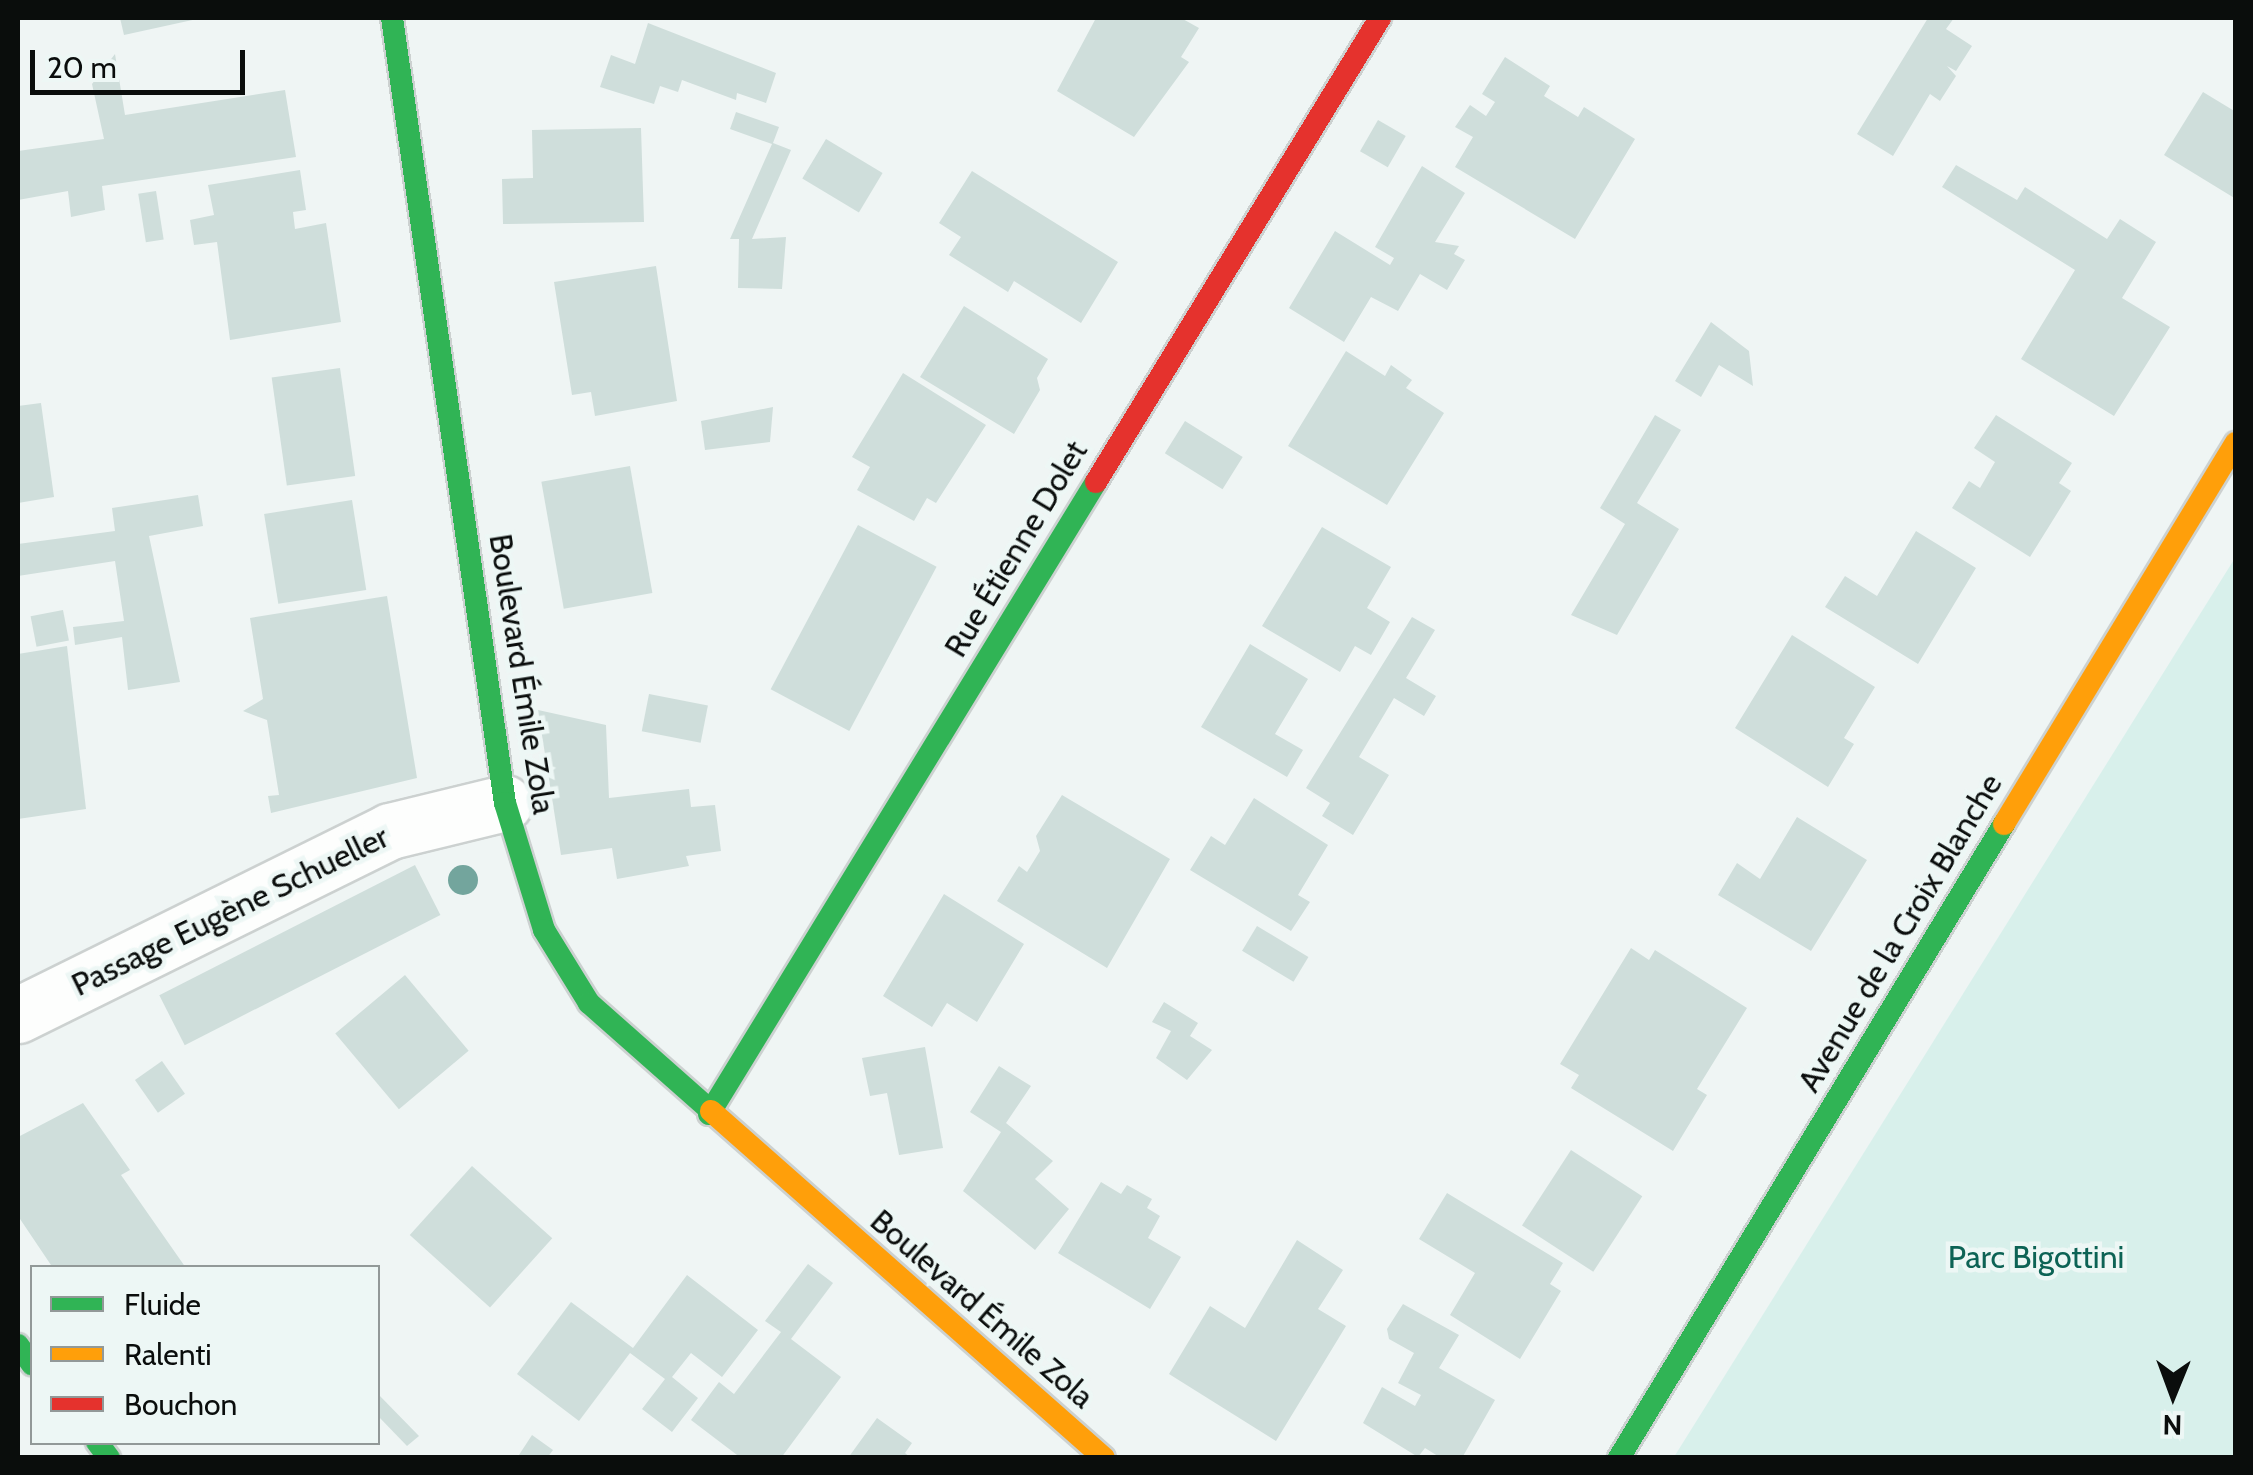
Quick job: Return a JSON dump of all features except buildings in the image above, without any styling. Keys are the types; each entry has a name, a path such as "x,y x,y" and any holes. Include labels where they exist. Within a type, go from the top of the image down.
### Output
{"street":[{"name":"Boulevard Émile Zola","path":"392,18 505,803 544,930 589,1003 708,1114 1104,1458"},
{"name":"Rue Étienne Dolet","path":"708,1114 1380,18"},
{"name":"Avenue de la Croix Blanche","path":"1620,1458 2236,442"},
{"name":"Passage Eugène Schueller","path":"18,1015 390,831 505,803"}],"green space":[{"name":"Parc Bigottini","path":"2235,558 2235,1457 1674,1457"}],"traffic: fast":[{"path":"392,18 505,803 544,930 589,1003 711,1111"},
{"path":"709,1114 1096,482"},
{"path":"1619,1458 2004,824"},
{"path":"18,1345 30,1361"},
{"path":"99,1445 109,1458"}],"traffic: slow":[{"path":"2004,824 2236,443"},
{"path":"711,1111 1104,1458"}],"traffic: jam":[{"path":"1096,482 1380,18"}]}
